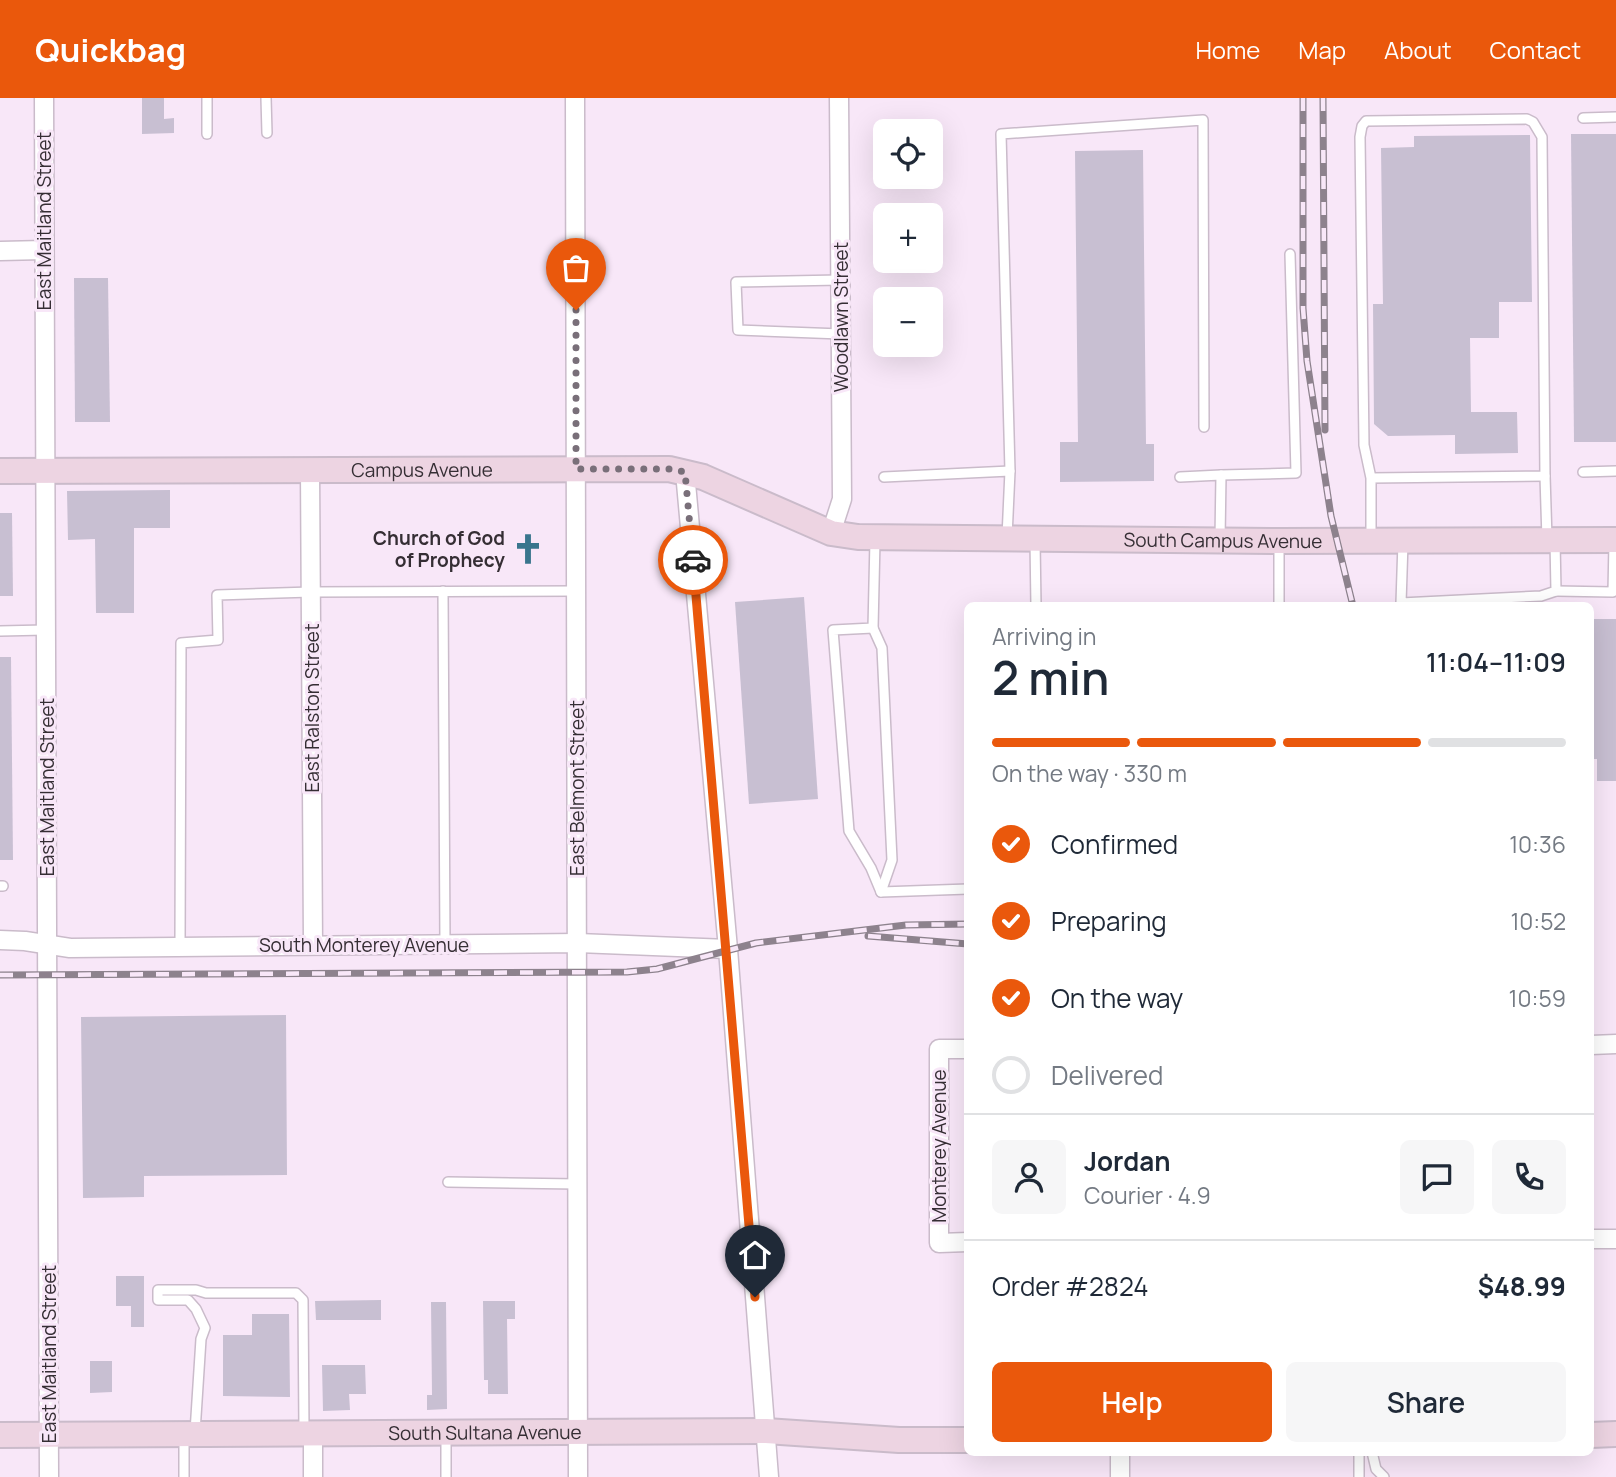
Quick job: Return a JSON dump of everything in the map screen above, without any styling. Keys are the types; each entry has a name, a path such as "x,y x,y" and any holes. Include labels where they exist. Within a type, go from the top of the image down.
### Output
{"street":[{"name":"East Maitland Street","path":"44,98 49,1477"},
{"name":"East Belmont Street","path":"575,98 578,1477"},
{"name":"Woodlawn Street","path":"831,533 842,499 839,98"},
{"path":"0,251 44,250"},
{"name":"Campus Avenue","path":"0,471 669,469 703,477 831,533"},
{"name":"East Ralston Street","path":"310,470 313,945"},
{"path":"685,472 728,949 769,1477"},
{"name":"South Campus Avenue","path":"831,533 875,538 1615,540"},
{"name":"South Monterey Avenue","path":"0,940 70,948 578,943 728,949"},
{"path":"1594,1045 1616,1044"},
{"name":"Monterey Avenue","path":"964,1049 939,1049 939,1243 964,1242"},
{"path":"1594,1239 1616,1239"},
{"name":"South Sultana Avenue","path":"0,1435 766,1431 899,1440 964,1440"},
{"path":"308,1433 313,1477"},
{"path":"1594,1435 1616,1434"},
{"path":"1120,1456 1120,1477"}],"lane":[{"path":"207,98 207,134"},
{"path":"266,98 267,133"},
{"path":"1583,118 1616,117"},
{"path":"1371,541 1371,478 1364,444 1362,126 1366,121 1527,119 1533,122 1542,137 1545,476 1556,591"},
{"path":"1007,539 1010,471 1001,134 1203,120 1204,427"},
{"path":"1180,477 1296,473 1290,254"},
{"path":"840,280 736,282 738,330 841,334"},
{"path":"884,477 1010,471"},
{"path":"1583,472 1616,471"},
{"path":"1220,541 1221,475"},
{"path":"1371,478 1545,476"},
{"path":"875,538 873,628 882,648 892,860 881,892"},
{"path":"1035,539 1037,602"},
{"path":"1421,602 1541,596 1556,591 1614,592 1615,540"},
{"path":"1279,541 1279,602"},
{"path":"1401,602 1403,541"},
{"path":"180,946 181,643 218,640 216,595 577,591"},
{"path":"443,592 446,944"},
{"path":"873,628 833,630 849,831 871,868 881,892"},
{"path":"0,631 46,630"},
{"path":"881,892 964,890"},
{"path":"448,1182 578,1184"},
{"path":"184,1477 201,1339 205,1328 188,1300 158,1300 158,1290 296,1293 303,1300 308,1433"},
{"path":"446,1432 446,1477"},
{"path":"1359,1456 1359,1477"},
{"path":"1373,1456 1376,1469 1384,1477"}],"building":[{"path":"142,98 164,98 164,119 174,118 174,133 142,134"},
{"path":"1571,134 1616,134 1616,442 1574,442"},
{"path":"1530,135 1532,302 1499,302 1499,338 1470,338 1471,412 1517,412 1518,453 1455,454 1455,435 1388,436 1374,424 1373,304 1383,304 1381,148 1414,147 1414,136"},
{"path":"1143,150 1146,444 1154,444 1154,481 1060,482 1060,442 1078,442 1075,151"},
{"path":"74,278 108,278 110,422 75,422"},
{"path":"170,490 170,528 134,528 134,613 96,613 95,539 68,540 67,491"},
{"path":"0,513 12,513 13,596 0,596"},
{"path":"804,597 818,799 749,804 735,602"},
{"path":"1594,619 1616,619 1616,781 1597,781 1597,759 1594,759"},
{"path":"0,657 11,657 13,860 0,860"},
{"path":"286,1015 287,1175 144,1176 144,1197 83,1198 81,1017"},
{"path":"116,1276 144,1276 144,1327 131,1327 131,1306 116,1306"},
{"path":"381,1300 381,1320 316,1320 315,1301"},
{"path":"483,1301 515,1301 515,1319 507,1319 508,1394 488,1394 488,1380 484,1380"},
{"path":"431,1302 446,1302 447,1409 427,1410 427,1395 432,1395"},
{"path":"252,1314 289,1314 290,1397 223,1396 223,1335 252,1335"},
{"path":"90,1361 112,1361 112,1392 90,1393"},
{"path":"322,1365 365,1365 366,1394 349,1394 350,1410 323,1411"}],"railway":[{"path":"1303,98 1303,308 1307,361 1331,516 1352,602"},
{"path":"1323,98 1325,430"},
{"path":"0,975 627,972 657,969 756,943 906,925 964,924"},
{"path":"868,936 964,944"}],"way so far":[{"path":"576,310 576,469 669,469 685,472 693,560"}],"place":[{"name":"Church of God of Prophecy","path":"528,549"}],"route":[{"path":"693,560 728,949 755,1297"}]}
